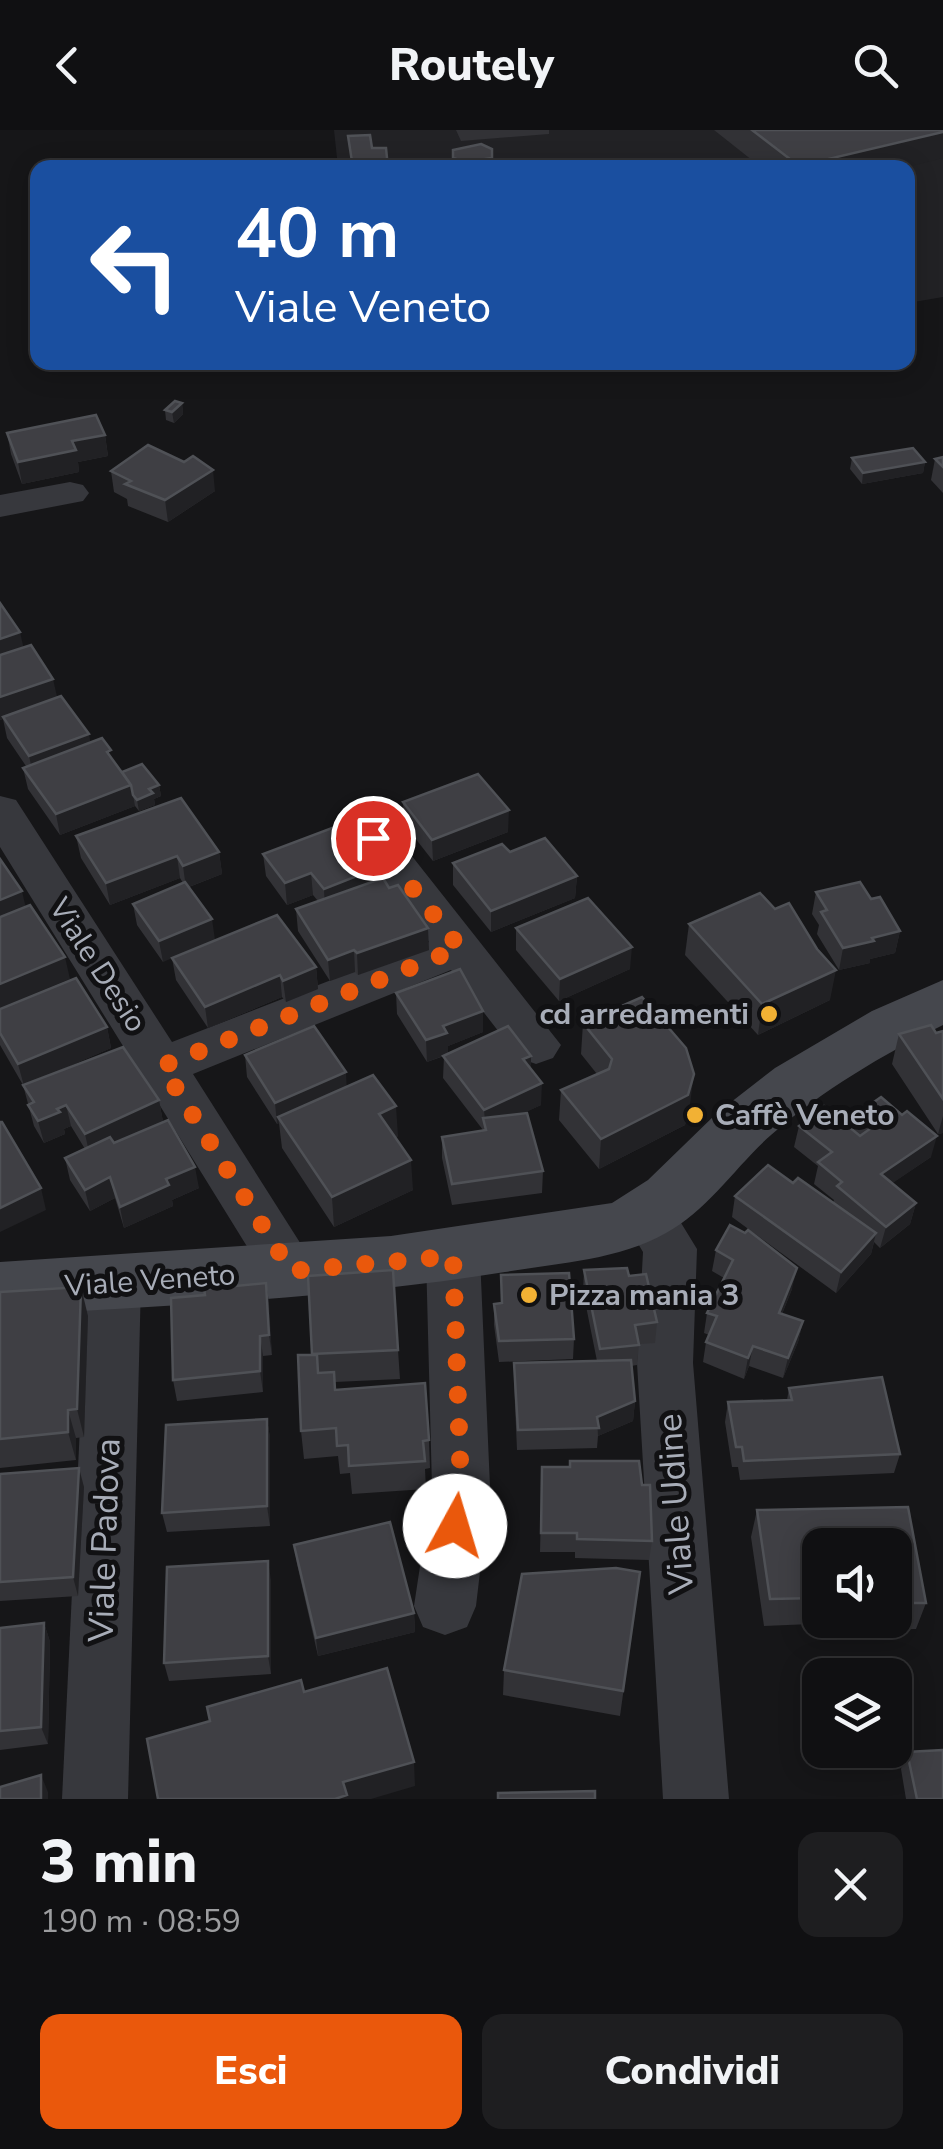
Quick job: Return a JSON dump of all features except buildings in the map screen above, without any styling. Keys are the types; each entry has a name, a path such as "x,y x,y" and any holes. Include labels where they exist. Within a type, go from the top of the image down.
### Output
{"main road":[{"name":"Viale Veneto","path":"0,1289 291,1271 453,1256 613,1228 648,1214 750,1119 796,1084 880,1030 943,1001"}],"street":[{"path":"0,506 70,493"},
{"name":"Viale Desio","path":"0,811 291,1271"},
{"path":"373,838 536,1045"},
{"path":"162,1066 460,948"},
{"name":"Viale Udine","path":"648,1214 670,1249 665,1363 696,1799"},
{"path":"444,1606 461,1487 453,1256"},
{"name":"Viale Padova","path":"95,1799 114,1282"}],"shaded area":[{"path":"334,130 943,130 943,297 915,302 915,160 337,160"}],"place":[{"name":"cd arredamenti","path":"769,1014"},
{"name":"Caffè Veneto","path":"695,1115"},
{"name":"Pizza mania 3","path":"529,1295"}],"route":[{"path":"373,838 460,948 162,1066 291,1271 453,1256 461,1487 455,1526"}]}
